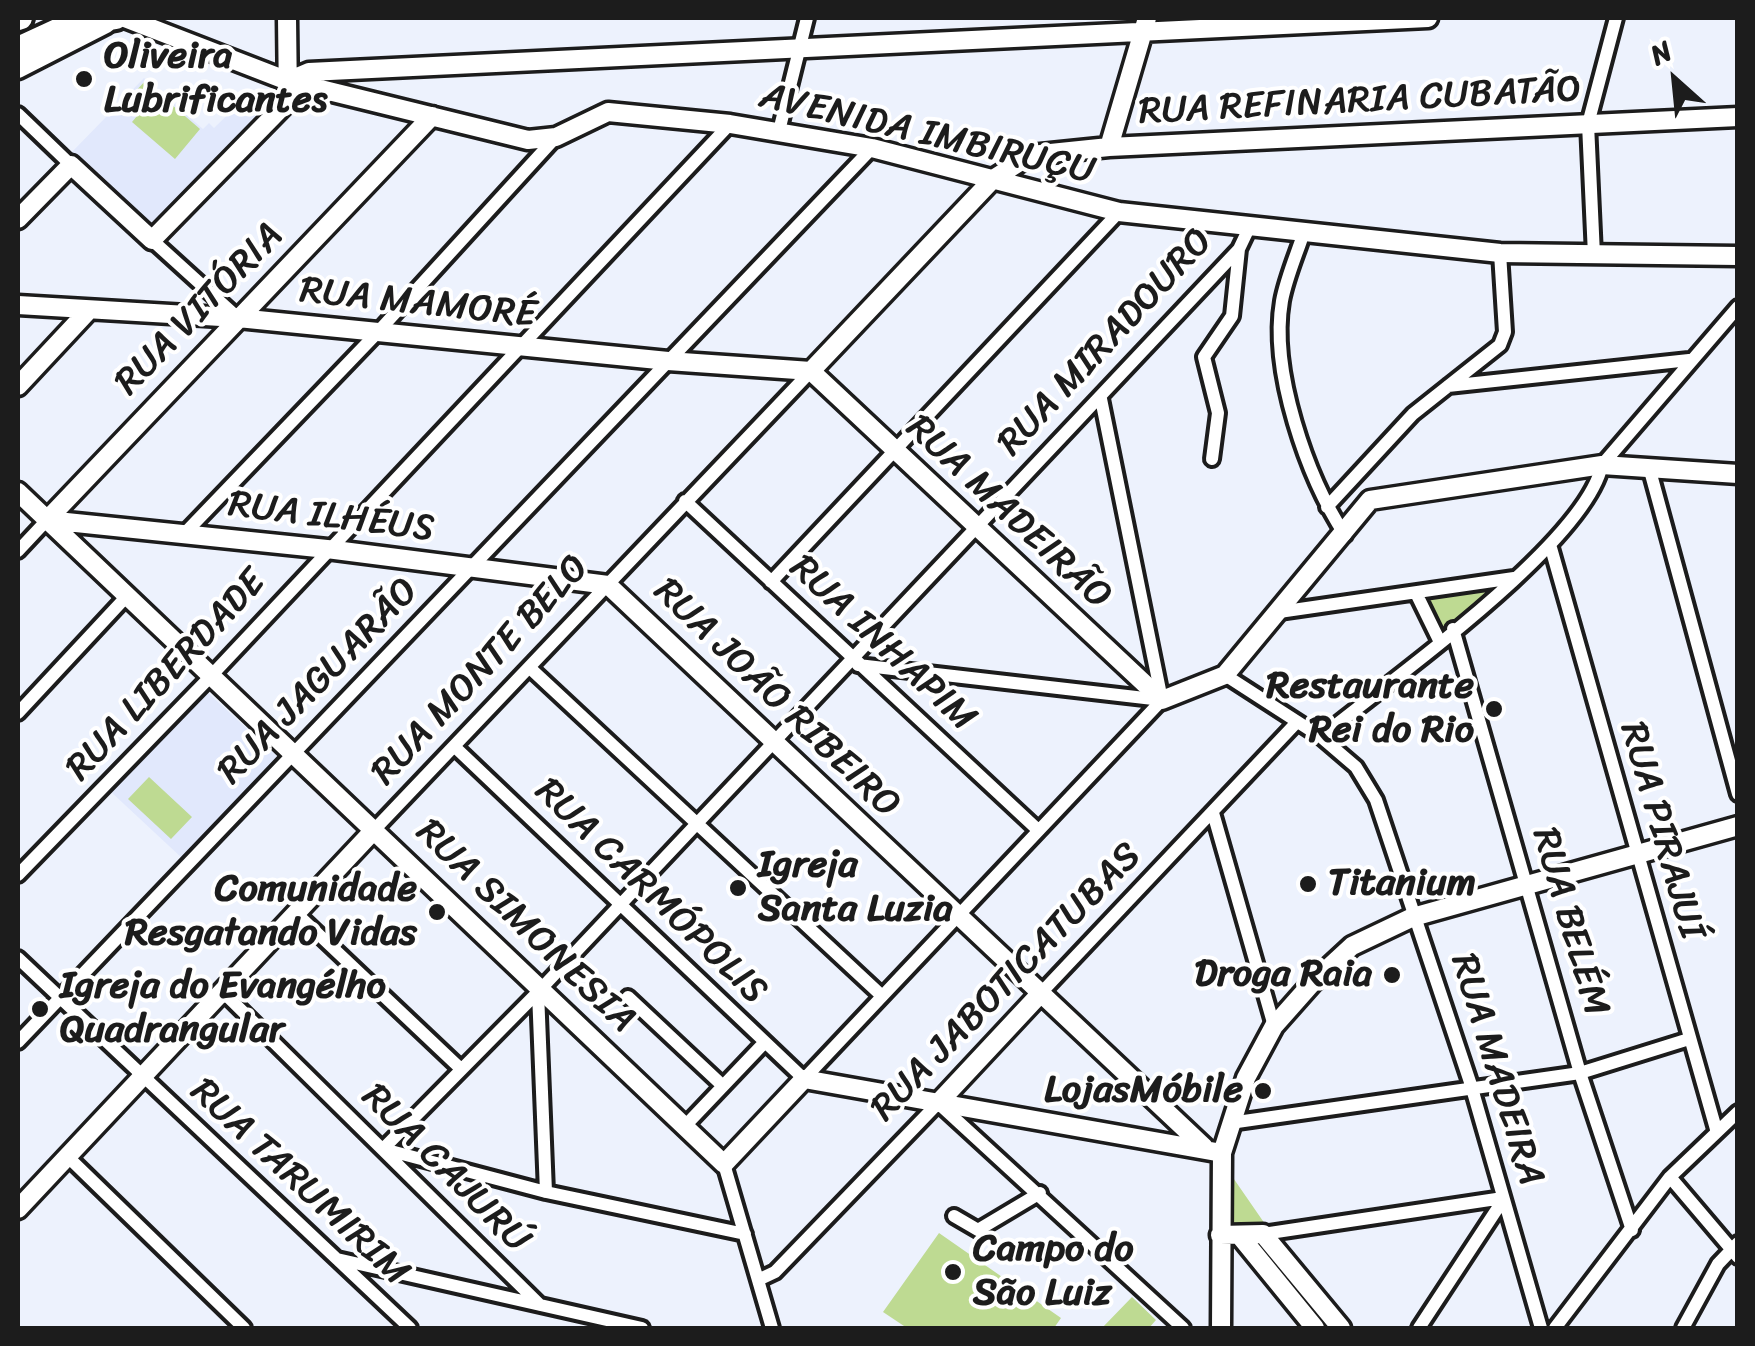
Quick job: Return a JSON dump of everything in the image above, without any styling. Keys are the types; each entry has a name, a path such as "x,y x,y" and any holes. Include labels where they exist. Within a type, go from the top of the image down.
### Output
{"highway":[{"path":"18,48 83,18"},
{"path":"60,28 120,18"}],"street":[{"path":"18,69 120,18 288,82 528,140 556,138"},
{"path":"152,240 288,101 287,18"},
{"path":"779,132 807,18"},
{"path":"288,82 309,72 798,48 1145,24 1428,18"},
{"path":"1594,255 1588,124 1616,18"},
{"path":"1109,147 1145,24"},
{"name":"AVENIDA IMBIRUÇU","path":"556,138 608,112 730,124 872,148 1119,212 1303,235 1500,253 1738,256"},
{"path":"18,114 238,318"},
{"name":"RUA VITÓRIA","path":"18,551 66,528 66,499 432,116"},
{"name":"RUA REFINARIA CUBATÃO","path":"993,179 1031,155 1109,147 1738,117"},
{"name":"RUA LIBERDADE","path":"18,875 210,678 326,549 730,124"},
{"path":"185,534 556,138"},
{"name":"RUA JAGUARÃO","path":"18,1042 872,148"},
{"path":"18,218 71,164"},
{"name":"RUA MONTE BELO","path":"18,1208 993,179"},
{"path":"771,582 890,450 1119,212"},
{"name":"RUA MIRADOURO","path":"383,1149 774,740 854,662 976,526 1101,399 1239,248 1249,228"},
{"path":"1303,235 1282,298 1284,378 1327,507 1345,535"},
{"path":"1212,459 1218,413 1204,357 1232,316 1239,248"},
{"path":"1327,507 1446,386 1500,345 1505,332 1500,253"},
{"name":"RUA MAMORÉ","path":"18,305 238,318 376,334 812,371"},
{"path":"1321,737 1551,548 1598,486 1602,465 1738,308"},
{"path":"18,386 88,311"},
{"path":"197,315 206,333 206,352"},
{"path":"1446,386 1689,360"},
{"name":"RUA MADEIRÃO","path":"812,371 890,450 1162,700"},
{"path":"1101,399 1162,700"},
{"path":"772,1328 724,1164 1162,700 1225,675 1345,535 1370,500 1602,465 1738,474"},
{"path":"1649,467 1738,794"},
{"name":"RUA SIMONESIA","path":"18,492 66,528 126,597 724,1164"},
{"name":"RUA INHAPIM","path":"685,501 1038,830"},
{"name":"RUA ILHÉUS","path":"66,528 185,534 608,584"},
{"name":"RUA PIRAJUÍ","path":"1551,548 1716,1129"},
{"path":"1279,612 1518,577"},
{"name":"RUA JOÃO RIBEIRO","path":"608,584 956,916 1170,1115 1214,1150"},
{"path":"1416,593 1439,640"},
{"path":"18,713 126,597"},
{"name":"RUA BELÉM","path":"1453,629 1580,1072 1632,1230"},
{"path":"854,662 1162,700"},
{"path":"531,669 881,996"},
{"name":"RUA MADEIRA","path":"1225,675 1321,737 1356,766 1376,800 1471,1085 1541,1328"},
{"name":"RUA JABOTICATUBAS","path":"758,1280 774,1272 1297,722"},
{"name":"RUA CARMÓPOLIS","path":"456,748 804,1079"},
{"path":"1214,813 1274,1026"},
{"path":"1221,1328 1214,1150 1274,1026 1352,946 1413,917 1738,826"},
{"path":"296,913 462,1069"},
{"name":"RUA TARUMIRIM","path":"18,958 410,1328"},
{"path":"539,990 546,1192"},
{"name":"RUA CAJURÚ","path":"222,992 540,1306"},
{"path":"628,997 723,1086"},
{"path":"1230,1123 1580,1072 1689,1039"},
{"path":"685,1126 764,1042"},
{"path":"804,1079 1214,1150"},
{"path":"939,1101 1182,1328"},
{"path":"1555,1328 1670,1177 1738,1112"},
{"path":"1155,1140 1168,1130 1170,1115"},
{"path":"383,1149 546,1192 745,1234"},
{"path":"67,1156 244,1328"},
{"path":"1670,1177 1735,1250 1683,1328"},
{"path":"954,1216 978,1230 1040,1192"},
{"path":"1220,1235 1263,1234 1503,1200"},
{"path":"1420,1328 1503,1200"},
{"path":"1263,1234 1342,1328"},
{"path":"1240,1236 1315,1328"},
{"path":"336,1259 642,1328"}],"shaded area":[{"path":"144,78 203,129 209,123 214,128 251,92 275,103 152,236 69,155"},
{"path":"207,692 279,758 183,859 110,791"}],"green space":[{"path":"146,80 157,90 134,115 123,105"},
{"path":"157,92 200,129 175,159 132,122"},
{"path":"1512,579 1440,638 1420,595"},
{"path":"149,777 192,817 171,839 128,799"},
{"path":"1227,1169 1265,1224 1265,1243 1333,1328 1324,1328 1258,1246 1227,1224"},
{"name":"Campo do São Luiz","path":"939,1233 1061,1318 1054,1328 907,1328 883,1312"},
{"path":"1132,1297 1156,1320 1149,1328 1102,1328"}],"place":[{"name":"Oliveira Lubrificantes","path":"84,79"},
{"name":"Restaurante Rei do Rio","path":"1494,709"},
{"name":"Titanium","path":"1308,884"},
{"name":"Igreja Santa Luzia","path":"738,888"},
{"name":"Comunidade Resgatando Vidas","path":"437,912"},
{"name":"Droga Raia","path":"1392,975"},
{"name":"Igreja do Evangélho Quadrangular","path":"40,1009"},
{"name":"LojasMóbile","path":"1263,1091"},
{"name":"Campo do São Luiz","path":"953,1272"}]}
